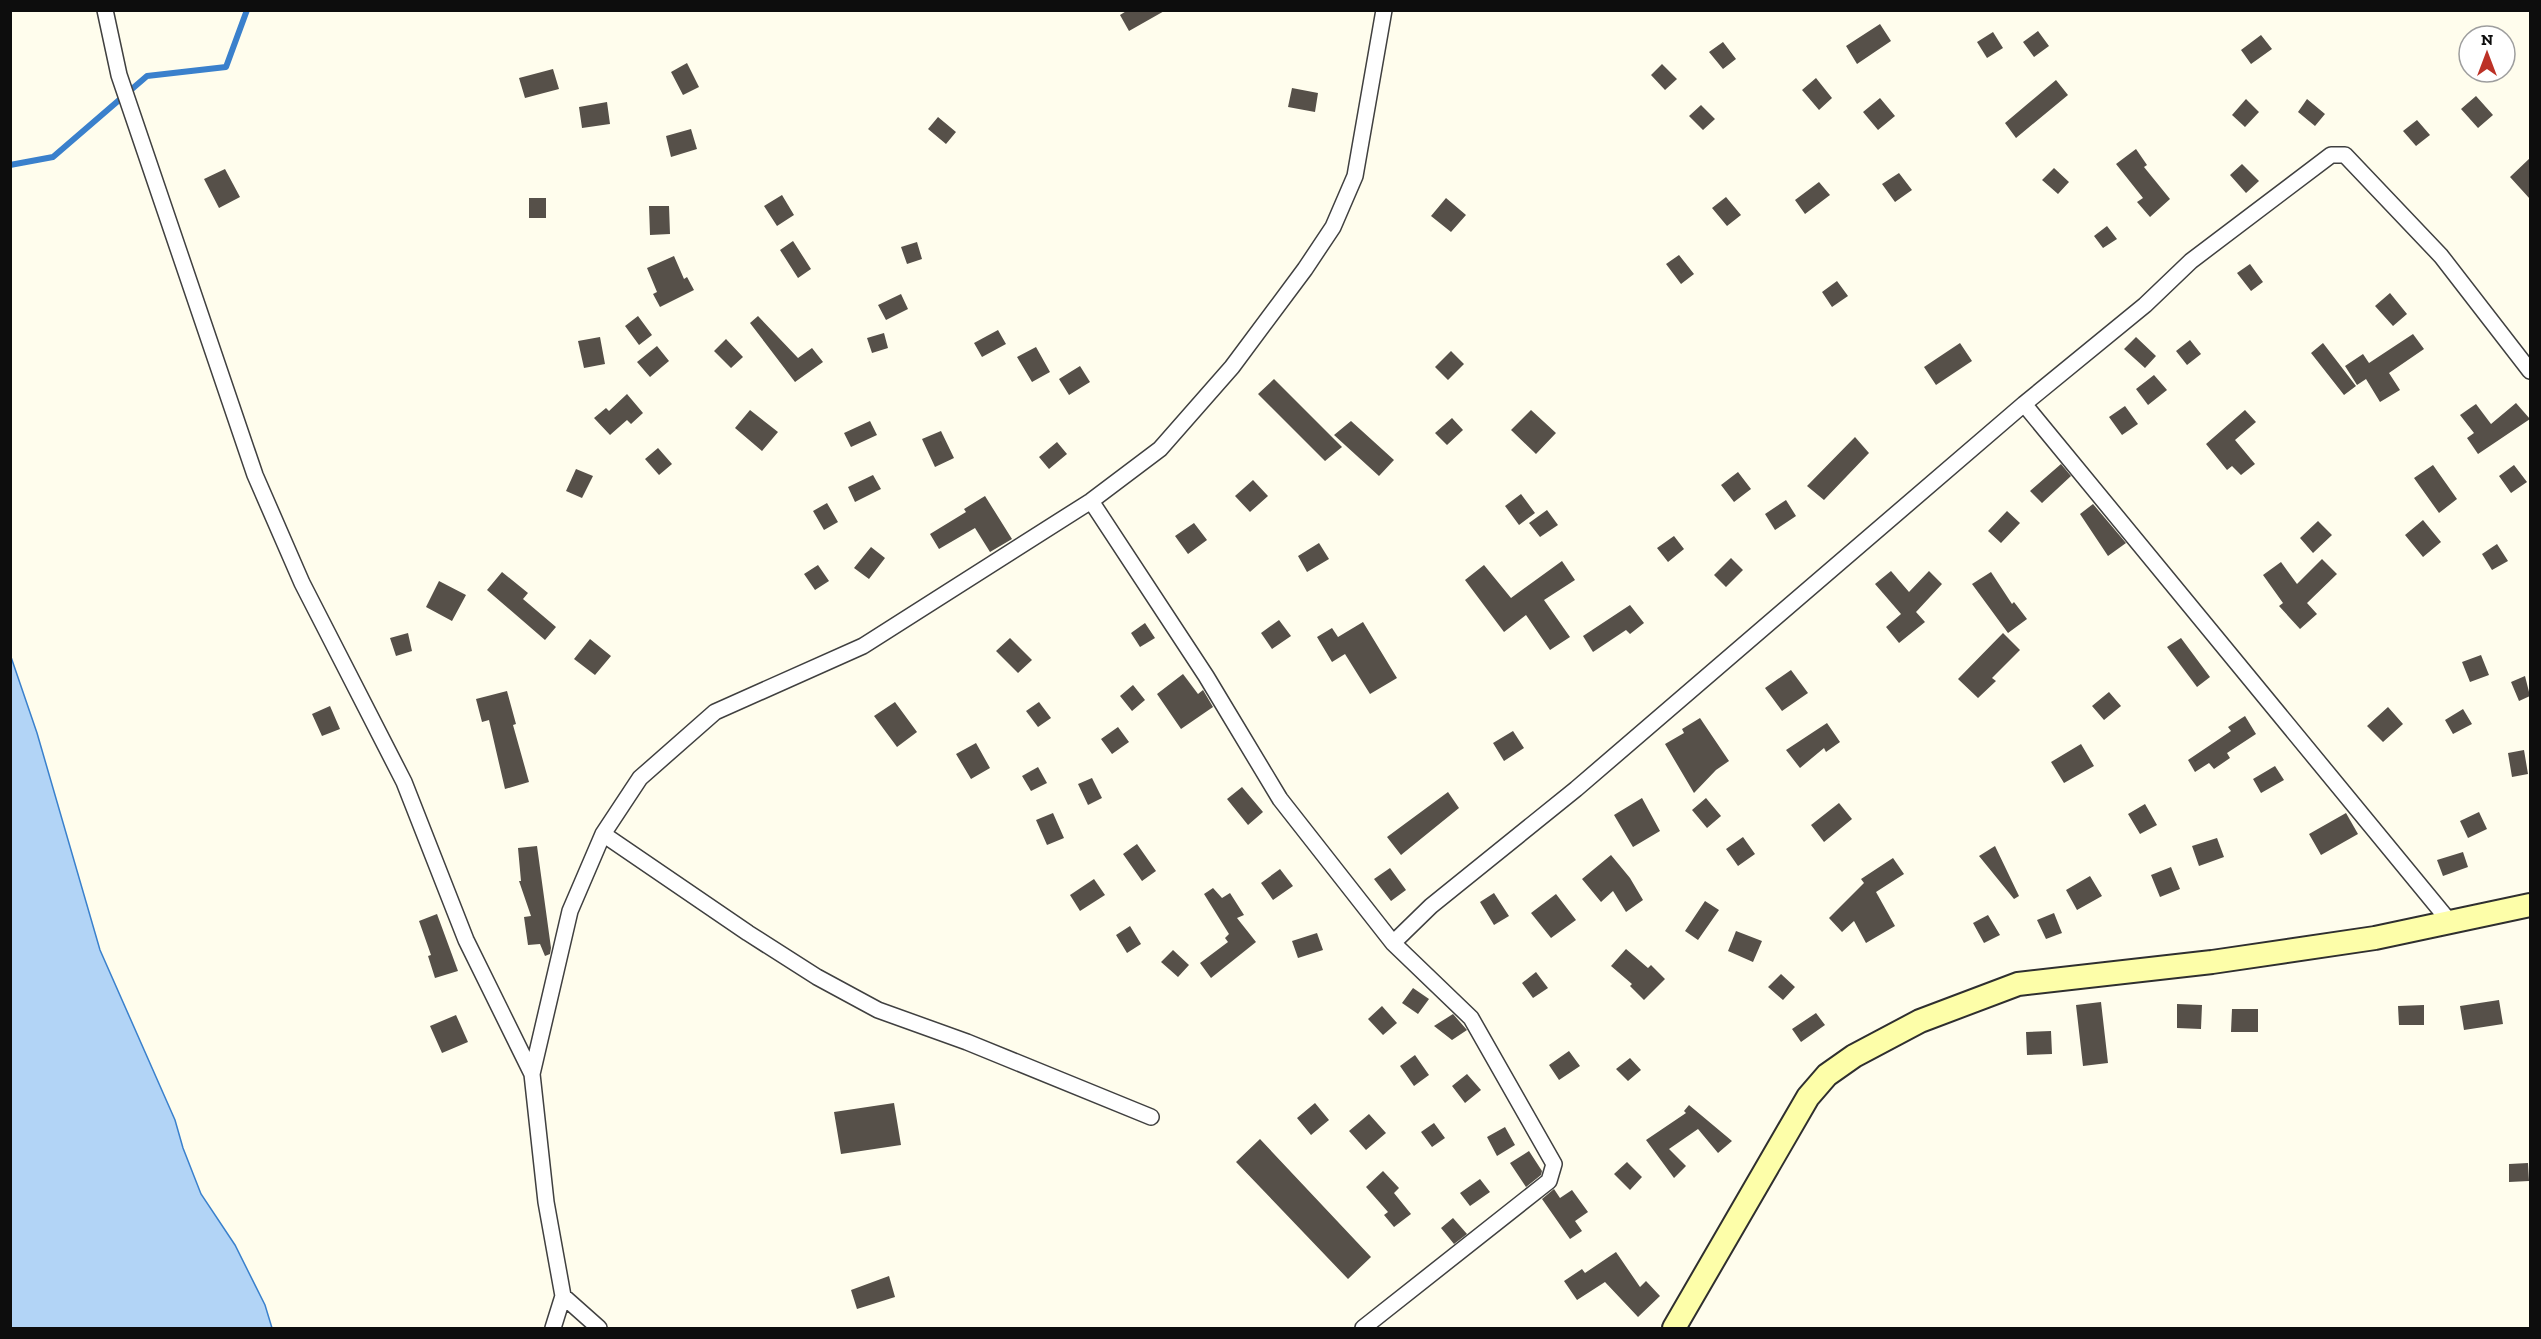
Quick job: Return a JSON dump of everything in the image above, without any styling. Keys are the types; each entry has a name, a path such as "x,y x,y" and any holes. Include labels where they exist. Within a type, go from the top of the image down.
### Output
{"main road":[{"path":"1674,1329 1808,1098 1827,1075 1854,1056 1920,1021 2018,984 2212,962 2375,938 2530,905"}],"street":[{"path":"105,10 121,81 255,475 302,583 404,782 466,940 532,1074"},
{"path":"553,1329 563,1296 546,1202 532,1074 570,911 603,834 640,778 715,712 864,646 1091,501 1160,449 1232,367 1305,269 1333,227 1355,176 1384,10"},
{"path":"1393,943 1431,906 1575,789 2024,404 2145,305 2191,261 2314,166 2338,153 2345,155 2441,256 2530,371"},
{"path":"2024,404 2450,922"},
{"path":"1091,501 1206,676 1280,800 1393,943 1471,1018 1550,1154 1554,1171 1549,1181 1364,1329"},
{"path":"603,834 748,933 878,1010 967,1042 1150,1117"},
{"path":"563,1296 599,1329"}],"water":[{"path":"11,657 37,733 100,950 175,1120 201,1194 235,1245 265,1305 272,1328 11,1328"}],"building":[{"path":"1128,10 1166,10 1129,31 1120,15"},
{"path":"1880,24 1891,41 1857,64 1846,46"},
{"path":"2038,31 2049,46 2034,57 2023,42"},
{"path":"1993,32 2003,48 1987,58 1977,42"},
{"path":"2261,35 2272,49 2251,64 2241,50"},
{"path":"1723,42 1736,59 1723,69 1709,52"},
{"path":"687,63 699,87 683,95 671,72"},
{"path":"1662,64 1677,79 1665,90 1651,75"},
{"path":"553,69 559,89 525,98 519,78"},
{"path":"1816,78 1832,98 1819,110 1802,90"},
{"path":"2056,80 2068,95 2016,138 2005,123"},
{"path":"1292,88 1318,93 1315,112 1288,107"},
{"path":"2476,96 2493,115 2478,128 2461,109"},
{"path":"1880,98 1895,116 1878,130 1863,112"},
{"path":"2246,99 2259,112 2245,127 2232,115"},
{"path":"2307,99 2325,114 2315,126 2298,112"},
{"path":"607,102 610,124 582,128 579,107"},
{"path":"1701,105 1715,119 1703,130 1689,116"},
{"path":"938,117 956,132 946,144 928,129"},
{"path":"2417,120 2430,135 2416,146 2403,131"},
{"path":"691,129 697,149 671,157 666,136"},
{"path":"2136,149 2147,165 2144,167 2170,199 2150,217 2137,202 2143,198 2116,164"},
{"path":"2530,158 2530,199 2510,177"},
{"path":"2242,164 2259,181 2246,193 2230,175"},
{"path":"2054,168 2069,182 2058,194 2042,180"},
{"path":"225,169 240,197 219,208 204,179"},
{"path":"1899,173 1912,190 1895,202 1882,184"},
{"path":"1819,182 1830,195 1805,214 1795,200"},
{"path":"782,195 794,215 777,226 764,206"},
{"path":"1726,197 1741,215 1727,226 1712,208"},
{"path":"529,198 546,198 546,218 529,218"},
{"path":"1446,198 1466,215 1451,232 1431,216"},
{"path":"649,206 669,206 670,234 650,235"},
{"path":"2107,226 2117,239 2103,248 2094,236"},
{"path":"793,241 811,269 798,278 780,250"},
{"path":"917,242 922,259 907,264 901,247"},
{"path":"1679,255 1694,274 1681,284 1666,264"},
{"path":"674,256 684,279 687,277 694,290 660,307 653,294 657,292 647,268"},
{"path":"2250,264 2263,282 2251,291 2237,273"},
{"path":"1837,281 1848,296 1832,307 1822,292"},
{"path":"2390,293 2407,314 2393,326 2375,306"},
{"path":"901,294 908,309 886,320 878,305"},
{"path":"638,316 652,335 639,345 625,326"},
{"path":"758,316 798,358 812,348 823,362 795,382 750,323"},
{"path":"998,330 1006,344 982,357 974,343"},
{"path":"884,333 888,348 872,353 867,338"},
{"path":"2413,334 2424,349 2389,373 2400,390 2380,402 2366,379 2357,385 2345,366 2363,354 2369,363"},
{"path":"600,337 605,364 584,368 578,341"},
{"path":"2136,337 2156,356 2145,368 2124,349"},
{"path":"726,339 743,357 731,368 714,351"},
{"path":"2190,340 2201,354 2187,365 2176,351"},
{"path":"1960,343 1972,361 1936,385 1924,367"},
{"path":"2323,343 2356,386 2344,395 2311,353"},
{"path":"657,346 669,361 650,377 637,362"},
{"path":"1036,347 1050,372 1032,382 1017,357"},
{"path":"1451,351 1464,364 1448,380 1435,367"},
{"path":"1080,366 1090,382 1069,395 1059,379"},
{"path":"2154,375 2167,390 2148,405 2136,389"},
{"path":"1274,379 1342,447 1325,461 1258,394"},
{"path":"627,394 643,413 631,424 627,420 610,435 594,418 606,408 609,411"},
{"path":"2516,403 2530,419 2478,454 2467,438 2474,433 2460,415 2476,404 2491,424"},
{"path":"2125,406 2138,424 2122,435 2109,417"},
{"path":"750,410 778,432 762,451 735,428"},
{"path":"1531,410 1556,433 1536,454 1511,430"},
{"path":"2245,410 2256,422 2235,440 2255,464 2241,475 2232,466 2227,470 2206,444"},
{"path":"1452,418 1463,430 1447,445 1435,433"},
{"path":"870,421 877,435 851,447 844,433"},
{"path":"1351,421 1394,460 1379,476 1334,435"},
{"path":"941,431 954,458 935,467 922,439"},
{"path":"1855,437 1869,453 1824,500 1807,486"},
{"path":"1057,442 1067,454 1049,469 1039,457"},
{"path":"658,448 672,464 659,475 645,459"},
{"path":"2061,464 2071,476 2042,503 2030,491"},
{"path":"2433,465 2457,499 2439,513 2414,478"},
{"path":"2514,465 2527,482 2511,493 2499,476"},
{"path":"576,469 593,476 582,498 566,491"},
{"path":"1738,472 1751,489 1734,502 1721,485"},
{"path":"873,475 881,489 855,502 848,487"},
{"path":"1253,480 1268,496 1250,512 1235,496"},
{"path":"1521,494 1535,513 1519,525 1505,506"},
{"path":"985,496 1012,539 990,552 975,528 939,549 930,534 966,512 964,509"},
{"path":"1786,500 1796,516 1775,530 1765,514"},
{"path":"827,503 838,522 824,530 813,511"},
{"path":"2093,504 2126,543 2108,556 2080,514"},
{"path":"1547,510 1558,525 1540,537 1529,523"},
{"path":"2007,511 2020,523 2001,543 1988,531"},
{"path":"2423,520 2441,542 2423,557 2405,535"},
{"path":"2318,521 2332,535 2313,553 2300,538"},
{"path":"1194,523 1207,540 1188,554 1175,536"},
{"path":"1674,536 1684,549 1668,562 1657,548"},
{"path":"1319,543 1329,559 1307,572 1298,556"},
{"path":"2497,544 2508,561 2492,570 2482,554"},
{"path":"871,547 885,558 869,579 854,568"},
{"path":"1731,558 1743,570 1726,587 1714,575"},
{"path":"2322,559 2337,574 2307,603 2317,614 2300,629 2279,606 2283,603 2263,575 2281,562 2297,584"},
{"path":"1562,561 1575,580 1544,600 1570,637 1550,650 1526,615 1504,632 1465,580 1484,565 1511,598"},
{"path":"818,565 829,581 815,590 804,574"},
{"path":"1891,571 1909,592 1929,571 1942,584 1916,612 1925,622 1899,643 1886,627 1901,614 1875,584"},
{"path":"502,572 528,593 523,599 556,627 545,640 487,590"},
{"path":"1991,572 2012,604 2014,602 2027,619 2008,633 1972,584"},
{"path":"439,581 466,595 452,621 426,607"},
{"path":"1630,605 1644,623 1630,634 1626,630 1593,652 1583,636"},
{"path":"1279,620 1291,636 1272,649 1261,633"},
{"path":"1363,622 1397,678 1370,694 1345,654 1332,662 1317,637 1332,628 1338,637"},
{"path":"1145,623 1155,638 1140,647 1131,633"},
{"path":"408,633 412,651 396,656 390,638"},
{"path":"2003,633 2020,650 1992,678 1996,681 1978,698 1958,679"},
{"path":"1010,638 1032,660 1018,673 996,651"},
{"path":"2181,638 2210,677 2197,687 2167,647"},
{"path":"590,639 611,656 595,675 574,659"},
{"path":"2481,655 2489,675 2470,682 2462,662"},
{"path":"1791,670 1808,693 1782,711 1765,688"},
{"path":"1183,674 1198,694 1203,690 1213,707 1181,729 1157,694"},
{"path":"2525,676 2530,696 2519,701 2511,682"},
{"path":"1133,685 1145,700 1132,711 1120,696"},
{"path":"507,691 516,724 513,725 529,782 505,789 489,720 482,722 476,699"},
{"path":"2109,692 2121,706 2104,720 2092,706"},
{"path":"895,702 917,732 897,747 874,716"},
{"path":"1039,702 1051,718 1038,727 1026,711"},
{"path":"330,706 340,729 322,736 312,714"},
{"path":"2388,707 2403,724 2383,742 2367,726"},
{"path":"2463,709 2472,724 2453,734 2445,720"},
{"path":"2245,716 2256,734 2227,753 2230,758 2214,769 2209,763 2195,772 2188,760 2231,731 2228,727"},
{"path":"1700,718 1729,761 1716,770 1694,793 1665,744 1684,733 1682,729"},
{"path":"1827,723 1840,742 1826,752 1824,748 1800,768 1786,750"},
{"path":"1118,727 1129,742 1112,754 1101,739"},
{"path":"1513,731 1524,748 1504,761 1493,743"},
{"path":"976,743 990,768 971,779 956,754"},
{"path":"2081,744 2094,766 2064,783 2051,762"},
{"path":"2524,750 2528,774 2512,777 2508,753"},
{"path":"2275,766 2284,780 2261,793 2253,779"},
{"path":"1038,767 1047,783 1031,791 1022,776"},
{"path":"1092,778 1102,798 1088,805 1078,784"},
{"path":"1242,787 1263,812 1248,825 1227,799"},
{"path":"1448,792 1459,808 1401,855 1387,837"},
{"path":"1642,798 1660,831 1633,847 1614,815"},
{"path":"1706,798 1721,816 1707,828 1692,810"},
{"path":"1839,803 1852,819 1824,842 1811,825"},
{"path":"2145,804 2157,825 2140,834 2128,814"},
{"path":"2479,812 2487,829 2468,838 2460,821"},
{"path":"1053,813 1064,838 1047,845 1036,820"},
{"path":"2346,813 2358,834 2321,855 2309,834"},
{"path":"1743,837 1755,854 1738,866 1726,849"},
{"path":"2217,838 2224,857 2199,866 2192,846"},
{"path":"1137,844 1156,871 1142,881 1123,854"},
{"path":"537,846 551,948 550,954 545,956 540,944 528,945 524,917 531,916 519,881 521,881 518,848"},
{"path":"1995,846 2019,896 2014,899 1979,856"},
{"path":"2463,852 2468,867 2443,876 2437,860"},
{"path":"1611,855 1630,878 1643,900 1626,912 1613,891 1601,902 1582,879"},
{"path":"1893,858 1904,874 1876,892 1895,926 1866,943 1854,921 1842,932 1829,918 1864,883 1861,879"},
{"path":"2171,867 2180,889 2160,897 2151,875"},
{"path":"1390,868 1406,890 1391,901 1374,879"},
{"path":"1280,869 1293,886 1273,900 1261,883"},
{"path":"2090,876 2102,896 2077,910 2066,890"},
{"path":"1094,879 1105,895 1080,911 1070,895"},
{"path":"1213,888 1222,898 1230,893 1244,915 1237,918 1256,942 1211,978 1200,963 1228,942 1225,938 1229,934 1204,894"},
{"path":"1494,893 1509,916 1494,925 1480,902"},
{"path":"1556,894 1576,920 1551,938 1531,913"},
{"path":"1705,901 1719,910 1698,940 1685,931"},
{"path":"2054,913 2062,933 2046,939 2037,920"},
{"path":"437,914 458,971 435,978 428,956 431,955 419,921"},
{"path":"1988,915 2000,935 1984,943 1973,923"},
{"path":"1130,926 1141,944 1127,953 1116,935"},
{"path":"1736,931 1762,941 1753,962 1728,951"},
{"path":"1317,933 1323,950 1298,958 1292,941"},
{"path":"1626,949 1648,968 1651,965 1665,979 1644,1000 1630,986 1632,984 1611,966"},
{"path":"1173,950 1189,965 1178,977 1161,962"},
{"path":"1536,972 1548,988 1533,998 1522,983"},
{"path":"1781,974 1795,987 1783,1000 1768,987"},
{"path":"1413,988 1429,999 1418,1014 1402,1003"},
{"path":"2499,1000 2503,1024 2464,1030 2460,1006"},
{"path":"2101,1002 2108,1063 2083,1066 2076,1005"},
{"path":"2177,1004 2202,1005 2201,1029 2177,1028"},
{"path":"2424,1005 2424,1025 2399,1025 2398,1006"},
{"path":"1382,1006 1397,1023 1383,1035 1368,1019"},
{"path":"2232,1009 2258,1009 2258,1032 2231,1032"},
{"path":"1816,1013 1825,1025 1801,1042 1792,1029"},
{"path":"1453,1014 1467,1030 1452,1040 1434,1026"},
{"path":"456,1015 468,1042 442,1053 430,1026"},
{"path":"2051,1031 2052,1054 2027,1055 2026,1032"},
{"path":"1569,1051 1580,1066 1559,1080 1549,1065"},
{"path":"1415,1055 1429,1075 1414,1086 1400,1066"},
{"path":"1630,1058 1641,1070 1628,1081 1616,1069"},
{"path":"1467,1074 1481,1090 1465,1103 1452,1086"},
{"path":"894,1103 901,1145 841,1154 834,1112"},
{"path":"1315,1103 1329,1120 1311,1135 1297,1118"},
{"path":"1689,1105 1732,1141 1718,1153 1698,1129 1669,1149 1686,1166 1674,1178 1646,1140 1686,1113 1684,1111"},
{"path":"1369,1114 1386,1133 1366,1150 1349,1131"},
{"path":"1434,1123 1445,1138 1432,1147 1421,1132"},
{"path":"1505,1127 1515,1145 1497,1156 1487,1137"},
{"path":"1260,1139 1371,1257 1348,1279 1236,1162"},
{"path":"1529,1151 1542,1171 1541,1175 1526,1187 1510,1163"},
{"path":"1627,1162 1642,1177 1630,1190 1614,1174"},
{"path":"2528,1163 2529,1181 2509,1182 2509,1164"},
{"path":"1383,1171 1399,1188 1394,1193 1411,1214 1394,1227 1384,1215 1388,1212 1366,1187"},
{"path":"1480,1179 1490,1192 1470,1206 1460,1193"},
{"path":"1554,1189 1560,1198 1572,1190 1588,1212 1575,1221 1582,1231 1570,1239 1542,1199"},
{"path":"1453,1218 1467,1234 1454,1244 1441,1228"},
{"path":"1616,1252 1640,1287 1646,1281 1660,1296 1638,1317 1605,1282 1577,1300 1564,1281 1582,1269 1585,1273"},
{"path":"889,1276 895,1297 857,1309 851,1290"}],"waterway":[{"path":"10,165 53,157 147,76 226,67 247,10"}]}
